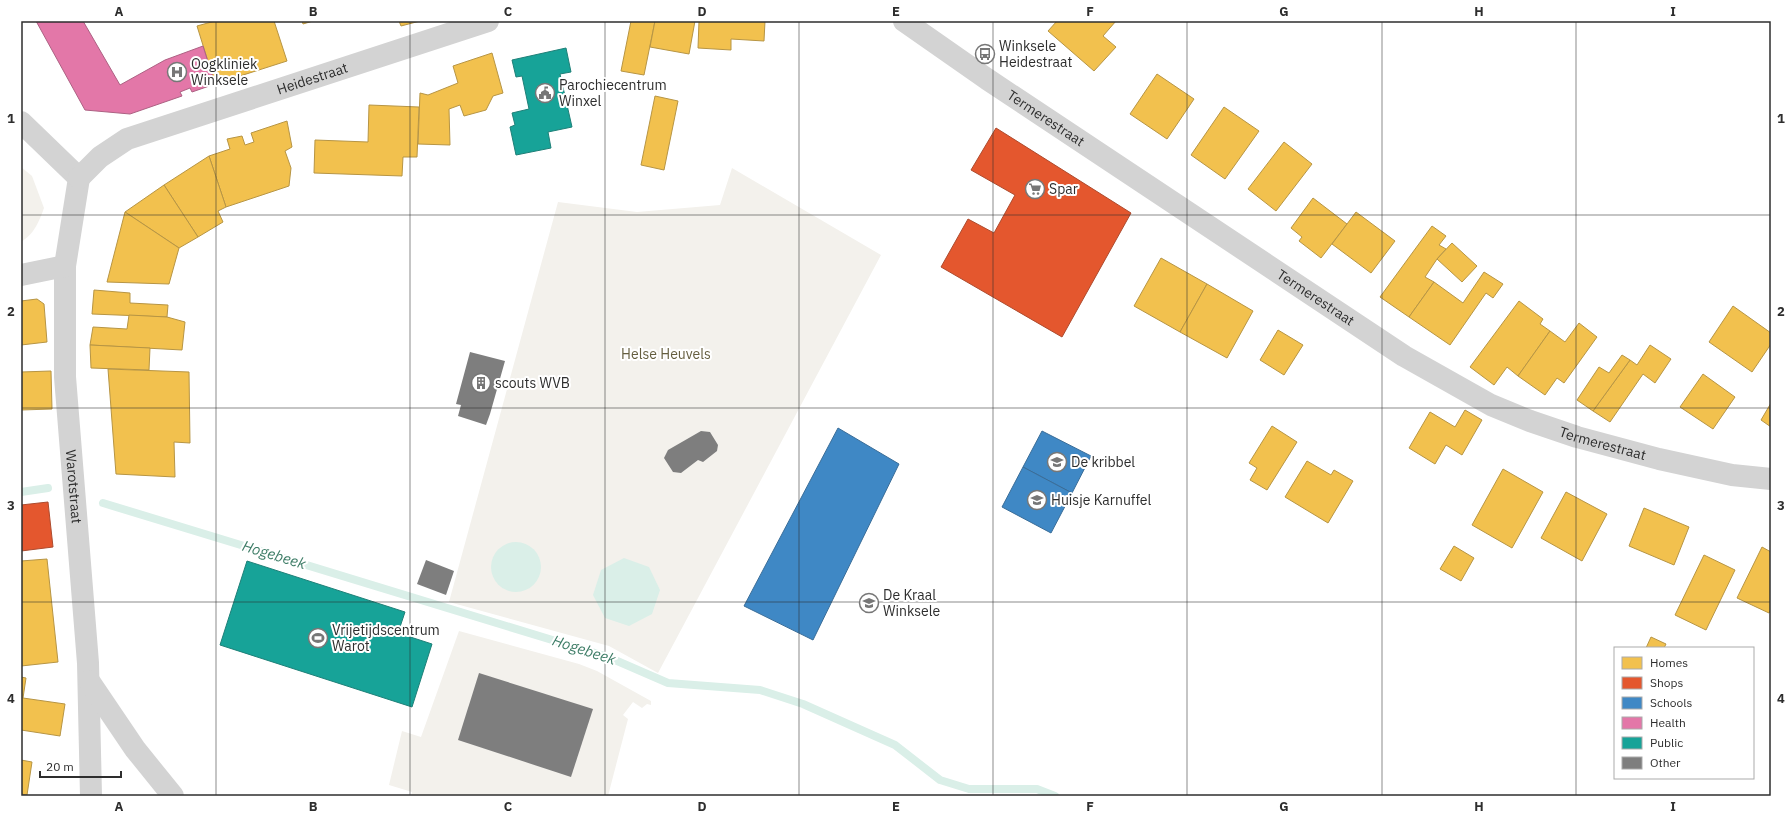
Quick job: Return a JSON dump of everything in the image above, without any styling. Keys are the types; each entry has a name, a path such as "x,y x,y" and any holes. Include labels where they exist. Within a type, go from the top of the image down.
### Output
{"street":[{"name":"Heidestraat","path":"78,178 100,157 127,139 488,21"},
{"name":"Termerestraat","path":"904,21 987,79 1404,356 1491,405 1530,421 1577,437 1659,459 1732,474 1771,479"},
{"path":"21,122 78,178"},
{"name":"Warotstraat","path":"78,178 65,266 65,377 80,551 89,681 91,796"},
{"path":"21,275 65,266"},
{"path":"89,681 134,749 172,796"}],"green space":[{"path":"21,167 32,176 44,208 36,227 26,239 21,242"},
{"name":"Helse Heuvels","path":"732,168 881,255 658,673 609,646 449,602 558,202 637,212 720,205"},
{"path":"459,631 579,664 597,671 651,701 651,705 647,704 642,708 633,702 623,715 628,719 608,796 411,796 412,792 389,785 402,731 421,737"}],"shaded area":[{"path":"516,542 530,546 537,553 541,567 537,581 530,588 516,592 502,588 495,581 491,567 495,553 502,546"},
{"path":"624,558 649,567 660,590 652,614 629,626 605,618 593,595 601,570"}],"building: Homes":[{"path":"215,21 274,21 287,61 215,84 197,26"},
{"path":"302,21 313,21 303,24"},
{"path":"399,21 420,21 401,26"},
{"path":"631,21 655,21 644,75 621,71"},
{"path":"655,21 695,21 689,54 650,47"},
{"path":"699,21 765,21 764,41 731,39 731,50 698,48"},
{"path":"1057,21 1116,21 1103,36 1116,47 1094,71 1048,31"},
{"path":"492,53 503,93 493,96 486,110 464,116 460,105 449,109 450,145 418,144 420,93 428,95 458,83 453,66"},
{"path":"1157,74 1194,99 1167,139 1130,114"},
{"path":"655,96 678,101 664,170 641,165"},
{"path":"369,105 419,107 417,157 403,157 402,176 314,173 315,140 368,142"},
{"path":"1224,107 1259,131 1225,179 1191,155"},
{"path":"287,121 292,147 285,151 291,168 289,186 226,207 209,156 230,149 227,139 242,136 245,145 254,142 251,133"},
{"path":"1284,142 1312,164 1276,211 1248,189"},
{"path":"209,156 226,207 218,211 223,222 198,237 164,185"},
{"path":"164,185 198,237 179,248 125,212"},
{"path":"1313,198 1347,224 1321,258 1299,241 1302,237 1291,228"},
{"path":"125,212 179,248 169,284 107,282"},
{"path":"1356,212 1395,241 1371,273 1332,244"},
{"path":"1432,226 1446,236 1439,245 1446,249 1425,277 1434,282 1409,317 1380,297"},
{"path":"1452,243 1477,266 1462,282 1437,259"},
{"path":"1161,258 1207,284 1180,332 1134,306"},
{"path":"1484,272 1503,284 1493,298 1486,293 1450,345 1409,317 1434,282 1463,303"},
{"path":"1207,284 1253,311 1227,358 1180,332"},
{"path":"94,290 130,293 130,303 168,305 167,317 92,314"},
{"path":"37,299 44,304 47,342 21,345 21,301"},
{"path":"1519,301 1543,319 1540,324 1550,331 1518,376 1507,367 1494,385 1470,367"},
{"path":"1733,306 1771,333 1771,344 1752,372 1709,342"},
{"path":"129,315 167,317 185,322 182,350 90,345 93,327 127,329"},
{"path":"1579,323 1597,337 1564,383 1557,378 1545,395 1518,376 1550,331 1565,342"},
{"path":"1278,330 1303,345 1284,375 1260,360"},
{"path":"90,345 150,348 149,370 91,368"},
{"path":"1650,345 1671,359 1655,383 1643,374 1610,422 1593,411 1630,360 1637,365"},
{"path":"1622,355 1630,360 1593,411 1577,400 1599,367 1609,373"},
{"path":"108,369 189,372 190,443 174,442 175,477 116,474"},
{"path":"51,371 52,409 21,410 21,372"},
{"path":"1703,374 1735,397 1713,429 1680,407"},
{"path":"1771,403 1771,427 1761,420"},
{"path":"1465,410 1482,420 1462,455 1446,445 1435,464 1409,448 1430,412 1455,427"},
{"path":"1272,426 1297,442 1267,490 1250,480 1257,468 1249,463"},
{"path":"1307,461 1331,475 1334,470 1353,481 1328,523 1285,497"},
{"path":"1503,469 1543,492 1512,548 1472,525"},
{"path":"1566,492 1607,514 1582,561 1541,538"},
{"path":"1644,508 1689,527 1674,565 1629,546"},
{"path":"1454,546 1474,558 1461,581 1440,569"},
{"path":"1762,547 1771,552 1771,609 1769,613 1737,598"},
{"path":"1704,555 1735,570 1706,630 1675,615"},
{"path":"47,559 58,662 21,666 21,561"},
{"path":"1651,637 1666,644 1664,647 1646,647"},
{"path":"21,677 26,678 23,698 65,704 60,736 21,730"},
{"path":"21,760 32,762 27,795 21,794"}],"building: Shops":[{"path":"996,128 1131,213 1062,337 941,267 968,219 994,233 1015,195 971,170"},
{"path":"48,502 53,547 21,551 21,505"}],"building: Schools":[{"name":"De Kraal Winksele","path":"838,428 899,464 813,640 744,606"},
{"name":"De kribbel","path":"1042,431 1091,456 1072,493 1023,467"},
{"name":"Huisje Karnuffel","path":"1023,467 1072,493 1051,533 1002,507"}],"building: Health":[{"name":"Oogkliniek Winksele","path":"36,21 83,21 120,85 165,60 203,46 215,84 192,92 190,88 180,92 182,96 130,114 85,110"}],"building: Public":[{"name":"Parochiecentrum Winxel","path":"566,48 571,72 560,74 572,127 548,132 551,148 516,155 510,127 515,125 512,113 529,109 522,76 516,77 512,60"},
{"name":"Vrijetijdscentrum Warot","path":"247,561 405,612 398,633 432,644 412,707 220,645"}],"building: Other":[{"name":"scouts WVB","path":"470,352 505,361 486,425 458,416 461,405 456,404"},
{"path":"701,431 710,432 718,445 717,451 703,462 698,460 681,473 673,472 664,458 668,450"},
{"path":"426,560 454,571 446,595 417,584"},
{"path":"479,673 593,709 571,777 458,740"}],"waterway":[{"name":"Hogebeek","path":"21,492 48,488"},
{"name":"Hogebeek","path":"103,503 608,657 668,683 760,690 803,704 895,745 940,780 969,789 1037,789 1055,796"}],"place":[{"name":"Winksele Heidestraat","path":"985,54"},
{"name":"Oogkliniek Winksele","path":"177,72"},
{"name":"Parochiecentrum Winxel","path":"545,93"},
{"name":"Spar","path":"1035,189"},
{"name":"scouts WVB","path":"481,383"},
{"name":"De kribbel","path":"1057,462"},
{"name":"Huisje Karnuffel","path":"1037,500"},
{"name":"De Kraal Winksele","path":"869,603"},
{"name":"Vrijetijdscentrum Warot","path":"318,638"}]}
